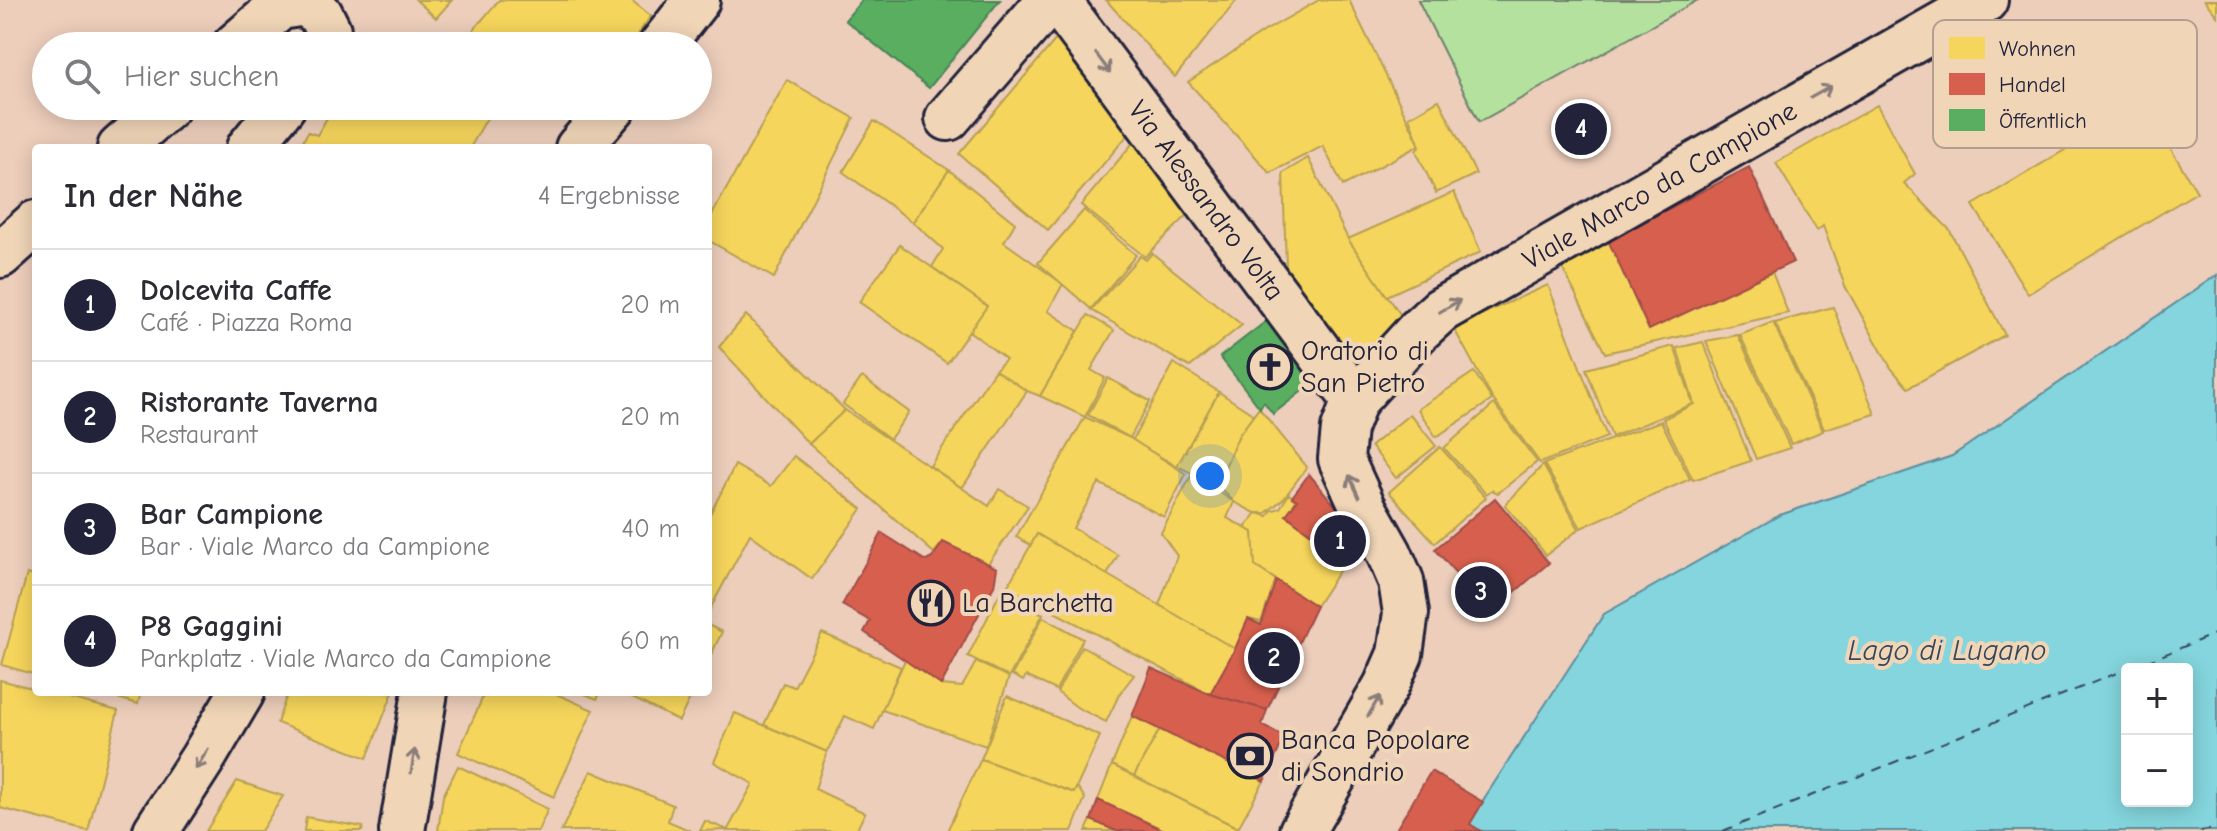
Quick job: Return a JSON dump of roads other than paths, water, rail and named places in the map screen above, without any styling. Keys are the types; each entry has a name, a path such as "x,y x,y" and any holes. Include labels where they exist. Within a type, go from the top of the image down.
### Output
{"street":[{"path":"672,32 697,0"},
{"path":"948,118 1050,0"},
{"name":"Via Alessandro Volta","path":"1057,0 1355,400"},
{"name":"Viale Marco da Campione","path":"1950,20 1985,0"},
{"path":"251,32 280,7 305,3 320,14 327,32"},
{"name":"Viale Marco da Campione","path":"1355,400 1441,310 1933,30"},
{"path":"125,144 152,120"},
{"path":"252,144 272,120"},
{"path":"581,144 602,120"},
{"path":"0,255 32,227"},
{"path":"1302,831 1386,686 1400,654 1406,613 1401,581 1341,459 1344,429 1355,400"},
{"path":"156,831 240,696"},
{"path":"402,831 424,696"}],"water":[{"name":"Lago di Lugano","path":"2217,275 2217,831 1463,831 1604,614 1780,515 1952,456"}],"place":[{"name":"P8 Gaggini","path":"1581,129"},
{"name":"Oratorio di San Pietro","path":"1270,367"},
{"name":"Dolcevita Caffe","path":"1340,541"},
{"name":"Bar Campione","path":"1481,592"},
{"name":"La Barchetta","path":"931,603"},
{"name":"Ristorante Taverna","path":"1274,658"},
{"name":"Banca Popolare di Sondrio","path":"1250,756"}]}
